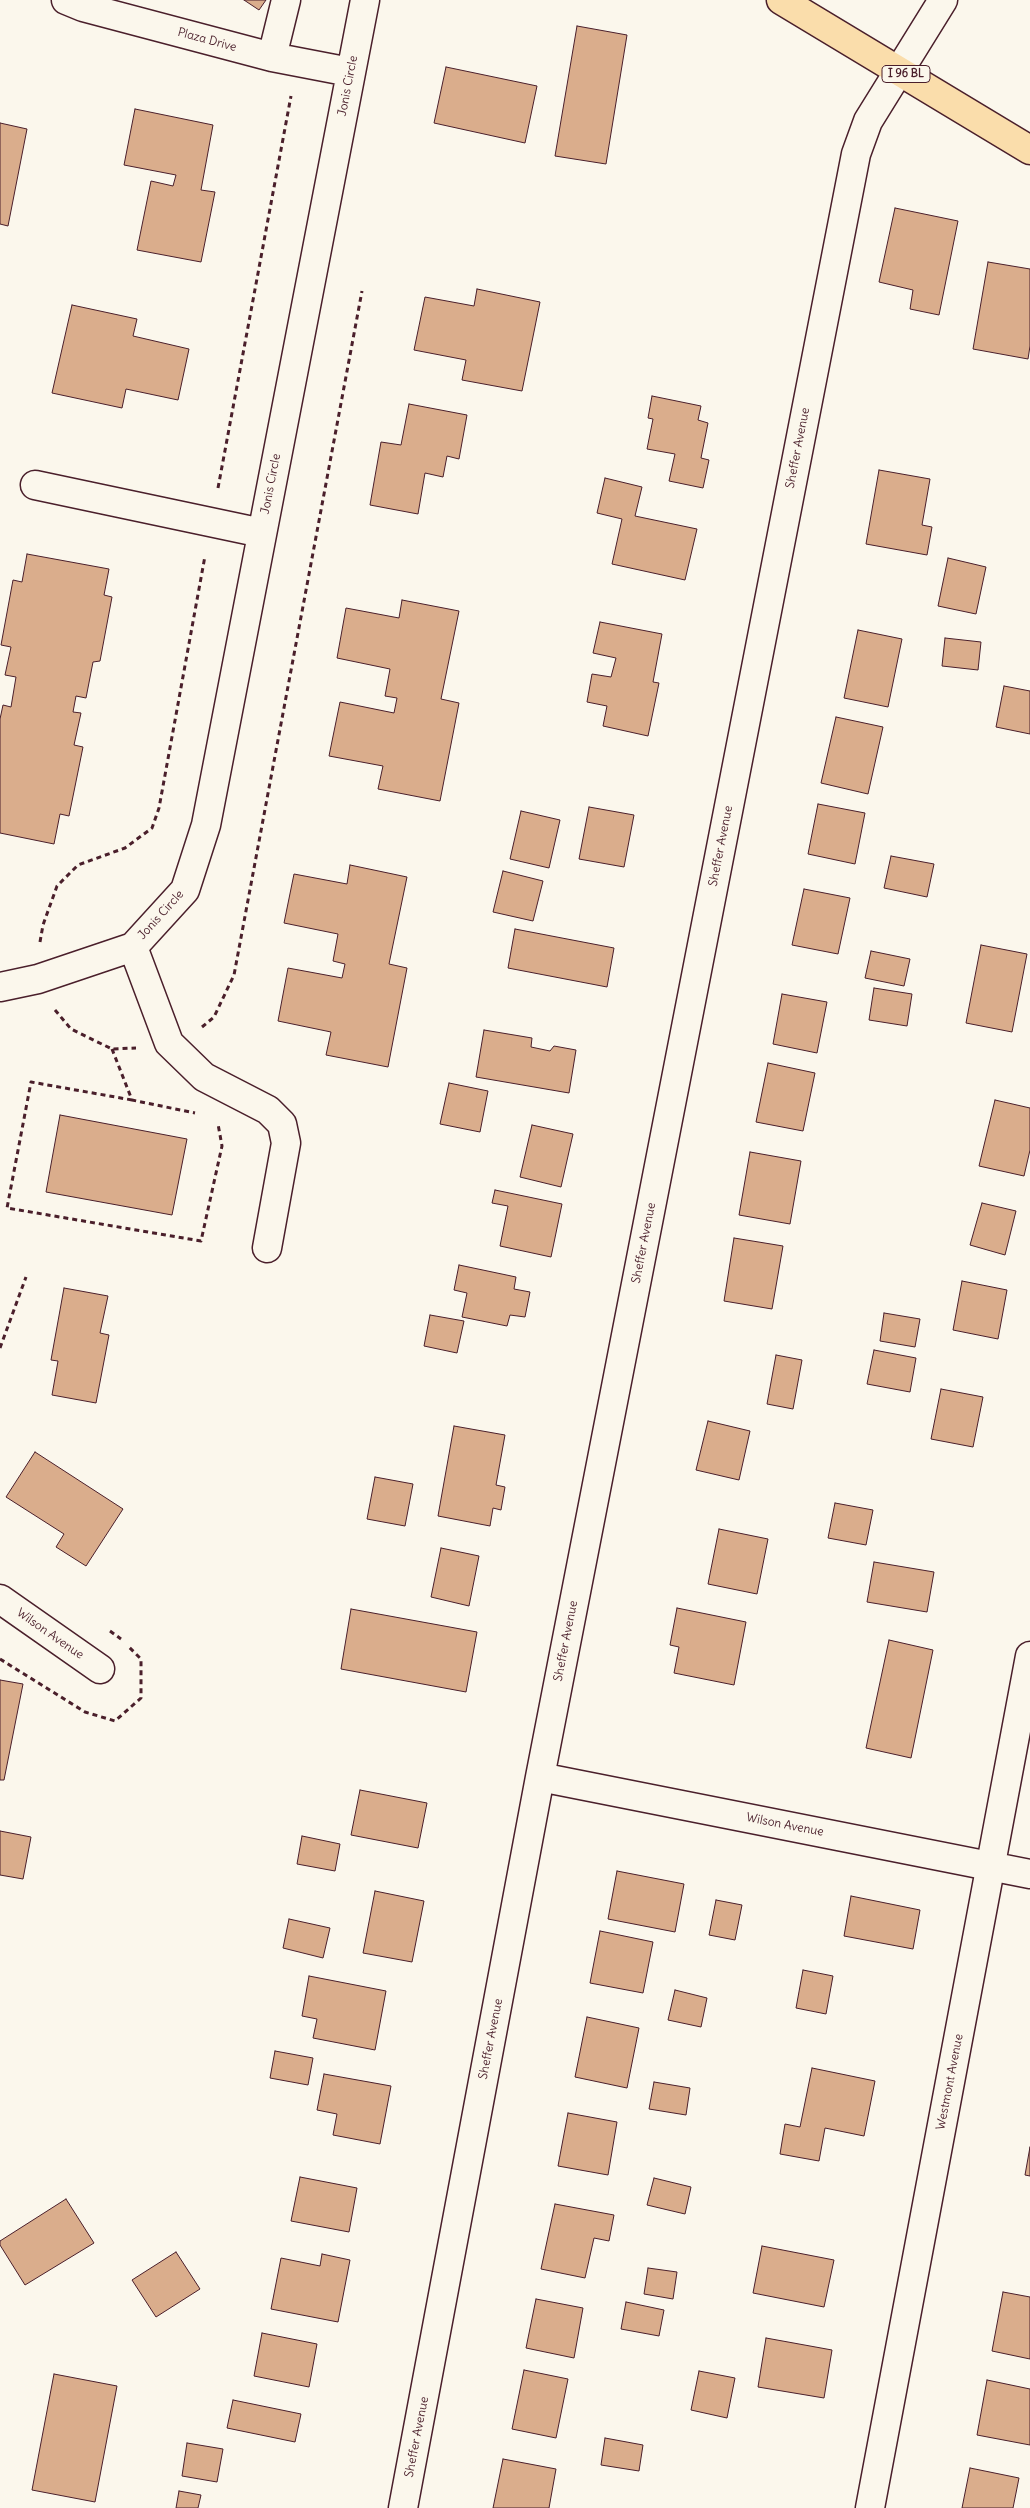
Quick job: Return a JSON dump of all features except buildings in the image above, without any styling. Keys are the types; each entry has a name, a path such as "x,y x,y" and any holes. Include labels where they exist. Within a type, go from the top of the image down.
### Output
{"main road":[{"name":"I 96 BL","path":"781,0 1030,150"}],"street":[{"name":"Plaza Drive","path":"66,0 83,7 272,56 350,72"},
{"path":"272,56 286,0"},
{"name":"Jonis Circle","path":"133,947 185,890 206,825 365,0"},
{"name":"Sheffer Avenue","path":"403,2508 540,1777 856,154 868,122 943,0"},
{"path":"35,485 262,533"},
{"path":"0,987 38,979 133,947 169,1043 204,1077 268,1110 282,1124 286,1144 267,1248"},
{"name":"Wilson Avenue","path":"0,1600 100,1669"},
{"name":"Westmont Avenue","path":"870,2508 1030,1656"},
{"name":"Wilson Avenue","path":"540,1777 1030,1874"}],"path":[{"path":"112,1049 132,1100"},
{"path":"198,1114 31,1082 7,1208 201,1241 222,1146 216,1117"},
{"path":"0,1348 26,1277"}]}
